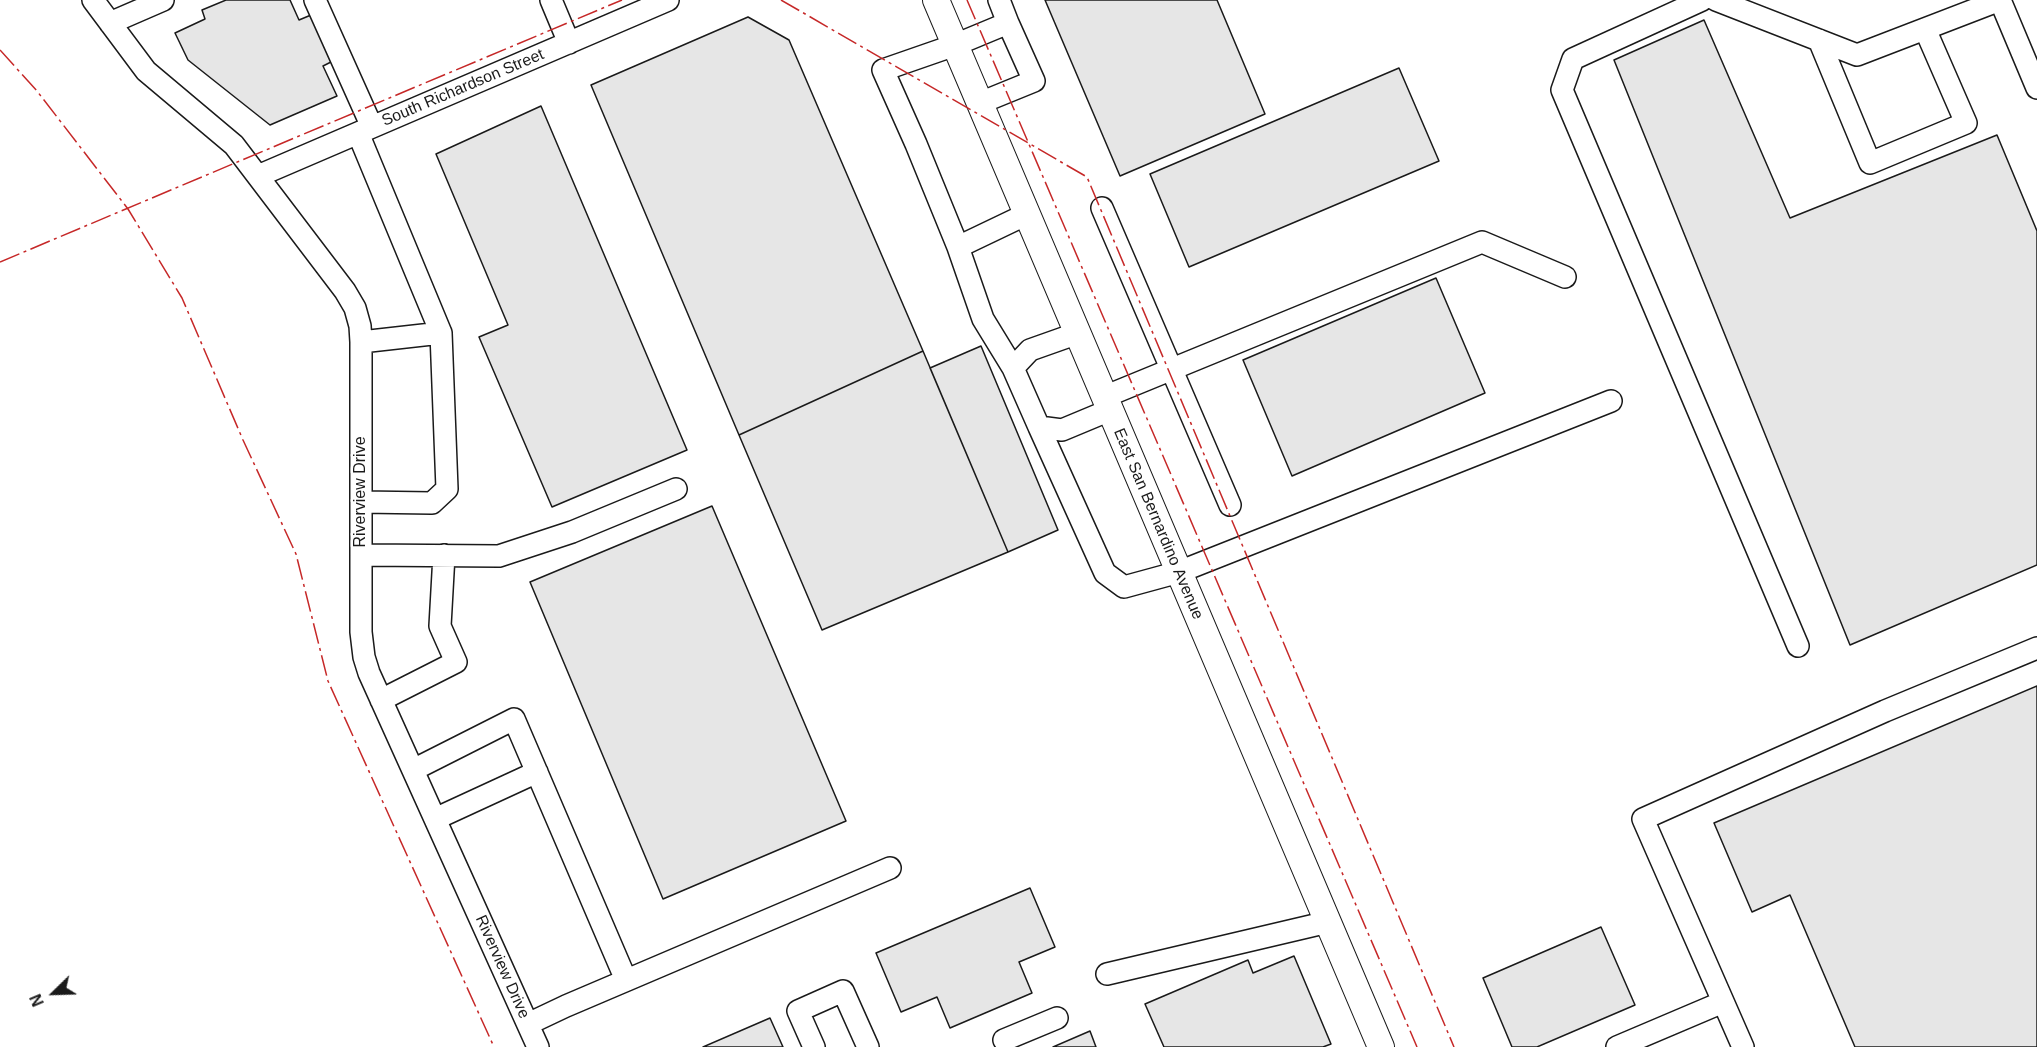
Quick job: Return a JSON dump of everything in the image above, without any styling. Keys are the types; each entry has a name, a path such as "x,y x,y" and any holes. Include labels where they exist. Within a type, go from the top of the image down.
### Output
{"main road":[{"name":"East San Bernardino Avenue","path":"936,0 1381,1047"}],"street":[{"name":"Riverview Drive","path":"93,0 146,71 225,136 345,291 354,308 360,326 361,342 362,640 369,673 538,1047"},
{"path":"110,23 163,0"},
{"path":"315,0 441,333 447,489 432,503 361,502"},
{"path":"551,0 569,43"},
{"name":"South Richardson Street","path":"258,176 668,0"},
{"path":"980,103 1034,81 999,0"},
{"path":"1702,0 1573,59 1562,90 1798,646"},
{"path":"1716,0 1857,55 2000,0 2036,85"},
{"path":"1008,23 955,45 883,70 958,247 983,319 1013,368 1105,573 1124,587 1179,572 1611,401"},
{"path":"1819,40 1870,163 1966,123 1925,29"},
{"path":"1102,208 1230,505"},
{"path":"958,247 1027,214"},
{"path":"1039,427 1062,430 1107,403 1173,369 1482,242 1565,277"},
{"path":"361,342 441,333"},
{"path":"1013,368 1030,350 1077,333"},
{"path":"361,555 500,556 572,532 676,489"},
{"path":"381,700 456,662 440,626 444,555"},
{"path":"1743,1047 1643,819 1885,711 2037,648"},
{"path":"413,770 514,719 626,980"},
{"path":"435,819 537,772"},
{"path":"528,1024 890,868"},
{"path":"1107,974 1328,922"},
{"path":"814,1047 798,1011 843,991 868,1047"},
{"path":"1617,1047 1723,1002"},
{"path":"999,1045 1057,1018"}],"building":[{"path":"226,0 290,0 299,20 311,15 331,62 323,66 337,96 270,125 188,60 175,33 205,19 202,10"},
{"path":"1045,0 1217,0 1265,114 1120,176"},
{"path":"748,17 789,40 923,351 739,435 591,85"},
{"path":"1704,20 1790,218 1997,135 2037,231 2037,565 1850,645 1614,60"},
{"path":"1399,68 1439,161 1189,267 1150,174"},
{"path":"541,106 687,450 552,507 479,337 508,325 436,154"},
{"path":"1436,278 1485,393 1292,476 1243,360"},
{"path":"981,346 1058,530 1008,552 930,368"},
{"path":"923,351 1008,552 822,630 739,435"},
{"path":"712,506 846,821 663,899 530,582"},
{"path":"2037,686 2037,1047 1855,1047 1790,895 1752,912 1714,823"},
{"path":"1030,888 1055,947 1019,962 1032,993 950,1028 937,997 901,1012 876,953"},
{"path":"1601,927 1635,1005 1537,1047 1512,1047 1483,978"},
{"path":"1294,956 1331,1044 1323,1047 1164,1047 1145,1004 1248,960 1253,973"},
{"path":"770,1018 783,1047 703,1047"},
{"path":"1090,1031 1096,1047 1053,1047"}],"power":[{"path":"0,262 622,0"},
{"path":"781,0 1087,177 1454,1047"},
{"path":"967,0 1417,1047"},
{"path":"0,50 37,91 128,209 182,298 243,440 296,554 328,681 494,1047"}]}
